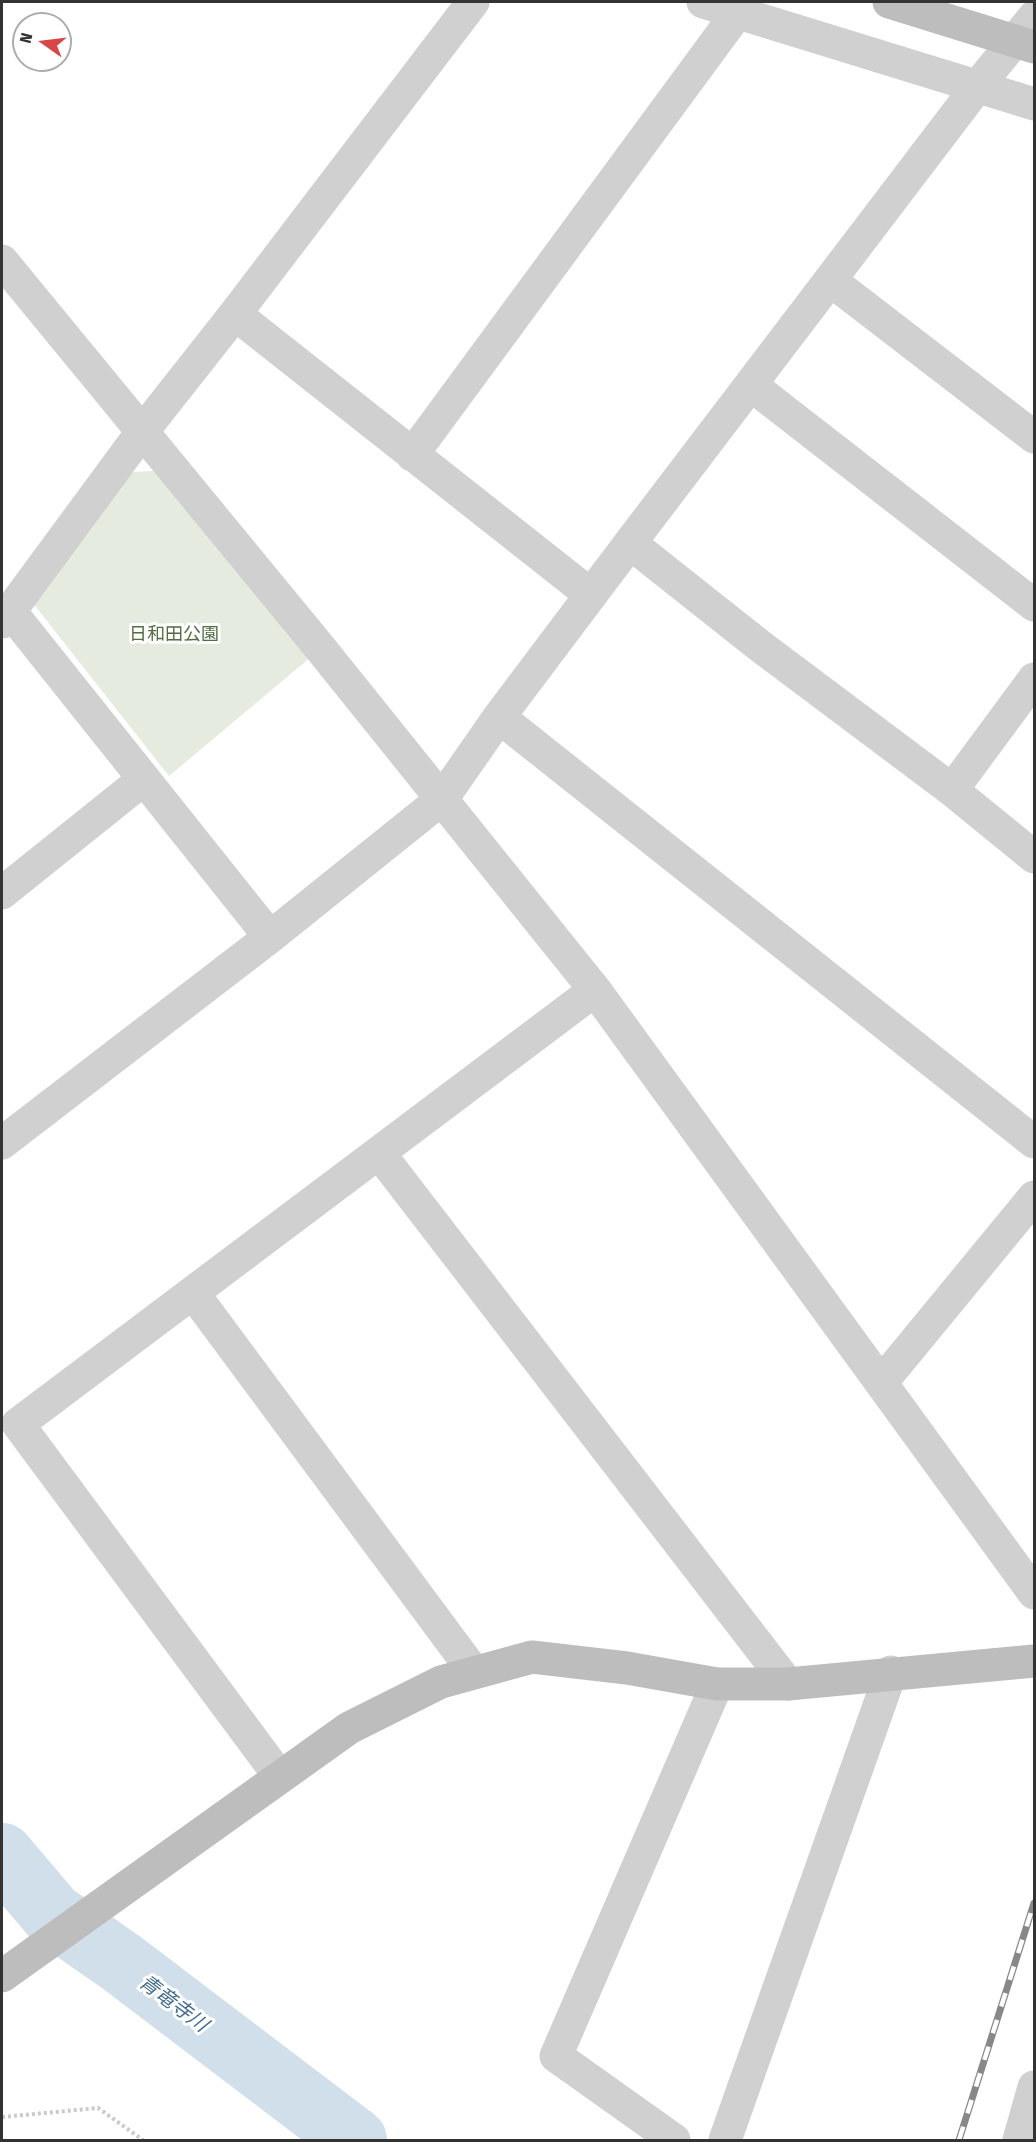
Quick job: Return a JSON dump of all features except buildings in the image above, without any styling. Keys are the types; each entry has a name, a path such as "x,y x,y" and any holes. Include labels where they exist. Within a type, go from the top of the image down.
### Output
{"street":[{"path":"270,937 144,779 6,617 142,432 473,2"},
{"path":"703,2 1035,104"},
{"path":"889,2 1035,47"},
{"path":"412,455 738,12"},
{"path":"2,1143 270,937 441,799 499,717 630,543 977,87 1035,17"},
{"path":"2,261 595,990 1035,1593"},
{"path":"830,280 1035,437"},
{"path":"235,314 591,595"},
{"path":"751,385 1035,605"},
{"path":"630,543 760,645 952,790 1035,857"},
{"path":"952,790 1035,680"},
{"path":"499,717 1035,1142"},
{"path":"2,893 144,779"},
{"path":"280,1777 18,1424 595,990"},
{"path":"380,1153 788,1684"},
{"path":"881,1383 1035,1197"},
{"path":"193,1293 474,1672"},
{"path":"8,1970 349,1728 441,1682 474,1672 532,1657 627,1668 717,1684 788,1684 891,1672 1035,1661"},
{"path":"725,2140 891,1672"},
{"path":"675,2140 556,2056 717,1684"},
{"path":"1019,2140 1035,2086"}],"path":[{"path":"2,2117 98,2108 143,2140"}],"green space":[{"name":"日和田公園","path":"154,471 312,656 169,776 32,602 132,472"}],"waterway":[{"name":"青竜寺川","path":"2,1855 52,1914 122,1963 355,2140"}],"railway":[{"path":"959,2140 1034,1903"}]}
